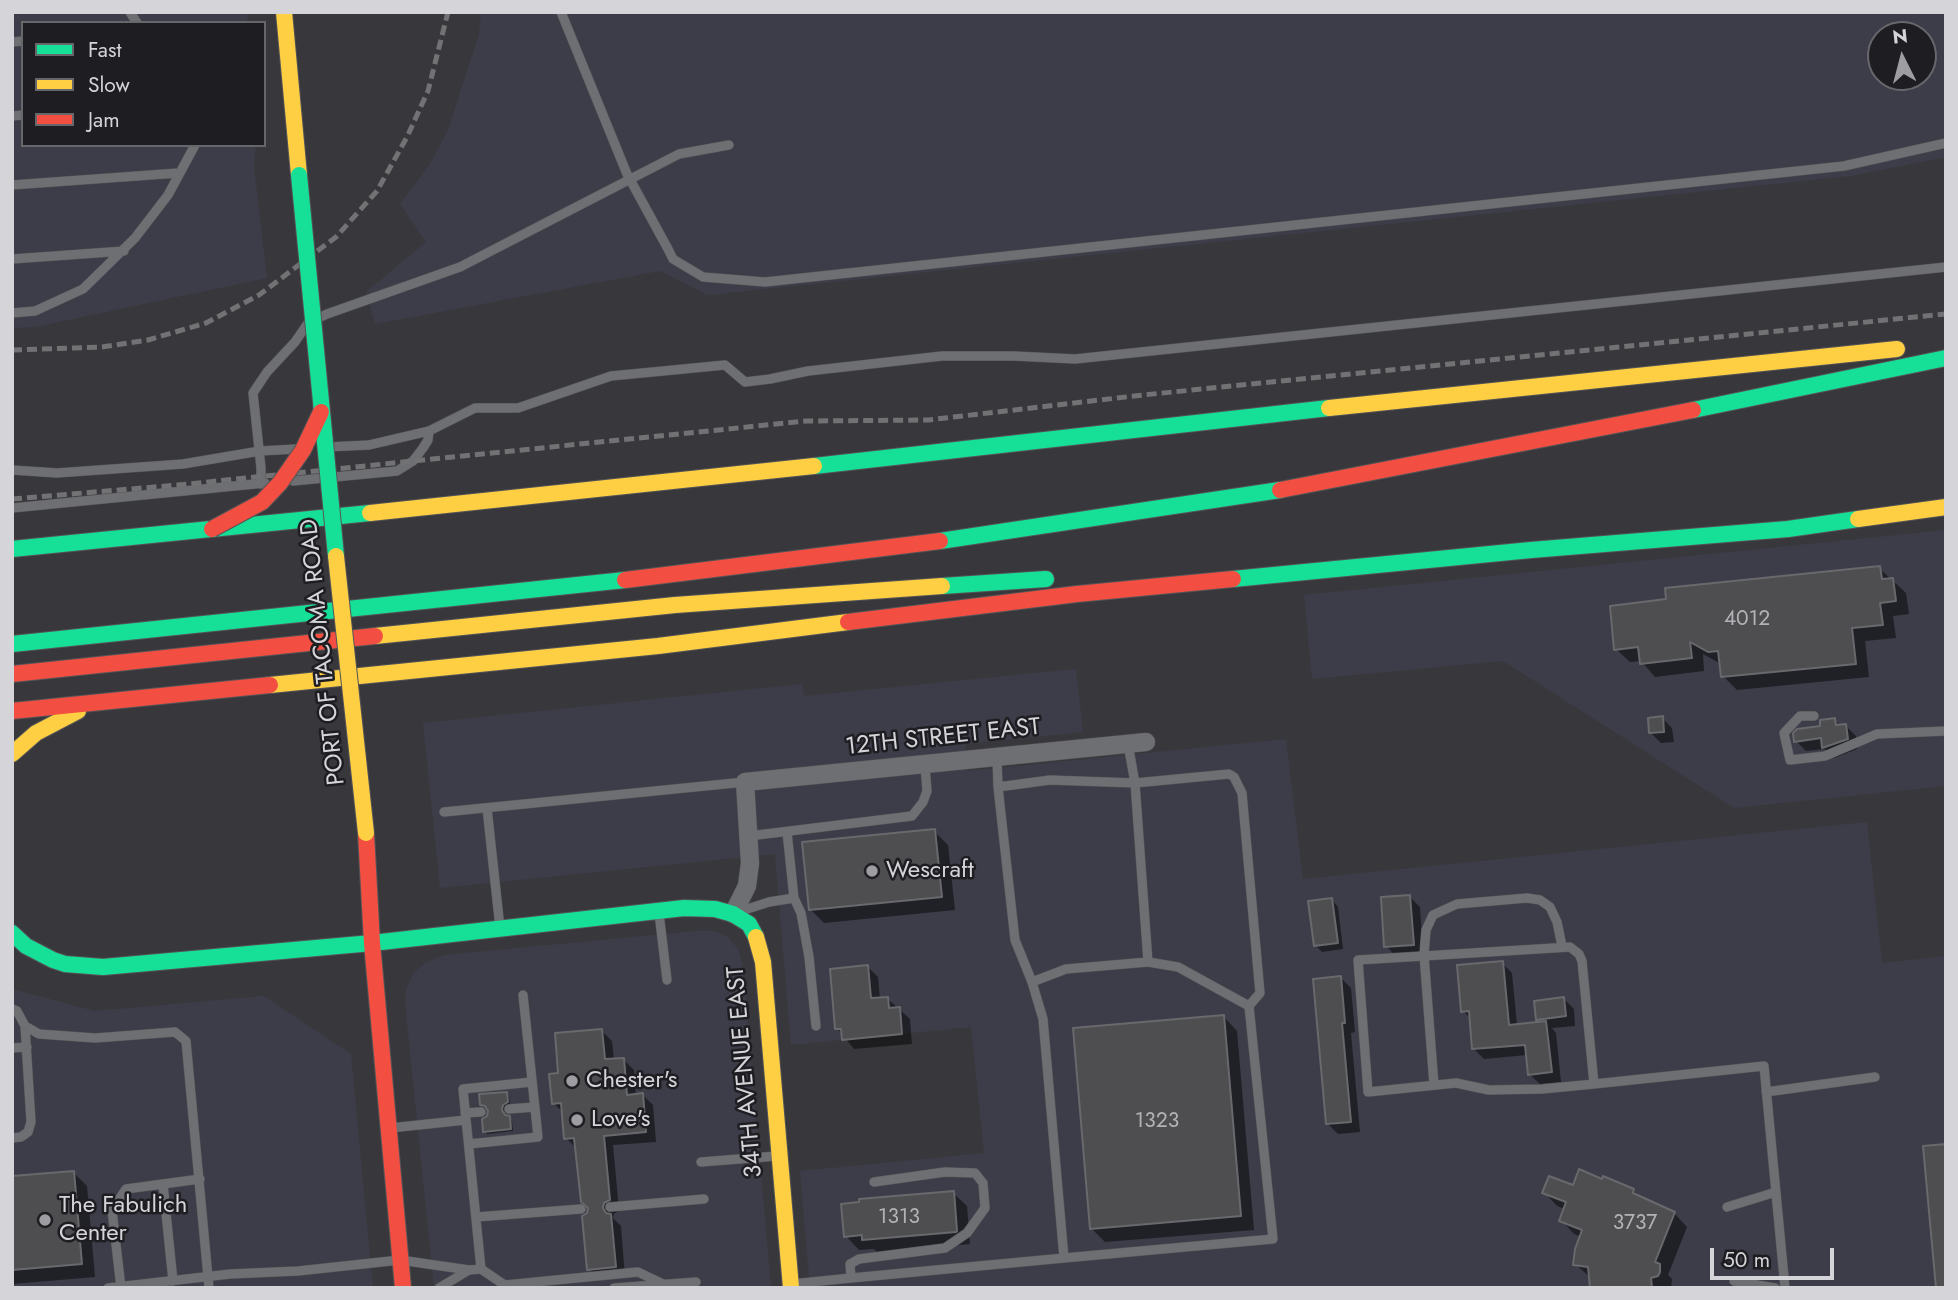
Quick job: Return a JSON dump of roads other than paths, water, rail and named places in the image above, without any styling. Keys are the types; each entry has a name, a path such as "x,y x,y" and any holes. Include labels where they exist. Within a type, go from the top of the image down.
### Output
{"main road":[{"name":"PORT OF TACOMA ROAD","path":"284,12 321,412 366,833 372,943 402,1288"},
{"path":"12,549 428,508 1946,343"},
{"path":"12,644 671,575 946,540 1284,489 1946,358"},
{"path":"212,529 241,516 262,502 280,484 303,450 321,412"},
{"path":"12,711 96,705 658,646 1077,594 1531,550 1788,529 1946,507"},
{"path":"1100,576 1531,550"},
{"path":"12,674 675,605 1058,578"},
{"path":"12,754 36,733 96,705"},
{"path":"12,933 26,946 53,960 65,964 103,967 372,943 659,910 715,909 733,914"},
{"name":"34TH AVENUE EAST","path":"733,914 749,924 757,939 763,962 790,1286"}],"street":[{"name":"12TH STREET EAST","path":"745,782 1137,743"},
{"path":"733,914 747,886 750,863 745,782"}],"lane":[{"path":"561,12 630,179 673,258 703,277 765,282 1844,166 1946,143"},
{"path":"261,484 253,393 308,323 460,267 679,154 729,145"},
{"path":"12,313 35,312 83,289 124,251 168,195 194,147"},
{"path":"12,185 178,173"},
{"path":"12,259 124,251"},
{"path":"12,470 57,472 183,464 260,451 369,445 429,431 475,408 518,408 611,376 726,365 745,382 808,371 942,356 1075,359 1946,267"},
{"path":"12,508 397,471 413,461 423,449 429,431"},
{"path":"1814,716 1800,716 1784,733 1790,760 1825,756 1877,734 1946,731"},
{"path":"1137,743 1135,783 1148,962"},
{"path":"998,758 998,787 1015,940 1043,1019 1064,1258"},
{"path":"748,836 912,816 923,802 927,791 925,766"},
{"path":"790,1286 1273,1239 1249,1006 1260,993 1242,793 1234,777 1229,774 1135,783 1050,780 998,787"},
{"path":"444,812 745,782"},
{"path":"487,808 500,929"},
{"path":"787,832 794,898 801,913 806,937 816,1026"},
{"path":"733,914 769,902 794,898"},
{"path":"1434,1085 1424,955 1426,930 1433,915 1457,904 1527,898 1540,900 1550,907 1557,922 1562,946"},
{"path":"659,910 667,980"},
{"path":"1594,1084 1582,961 1570,947 1358,960 1368,1092 1455,1083 1489,1090 1542,1089 1594,1084 1764,1066 1785,1288"},
{"path":"1032,982 1066,970 1148,962 1178,967 1249,1006"},
{"path":"469,1144 538,1137 523,995"},
{"path":"12,1009 17,1011 25,1026 31,1122 28,1132 22,1138 12,1138"},
{"path":"25,1026 39,1034 95,1038 175,1032 186,1041 209,1283"},
{"path":"12,1048 27,1047"},
{"path":"1766,1092 1875,1077"},
{"path":"481,1269 463,1088 532,1082"},
{"path":"509,1110 535,1107"},
{"path":"389,1128 465,1117 481,1112"},
{"path":"701,1162 779,1156"},
{"path":"851,1278 850,1264 859,1259 945,1248 967,1233 985,1208 984,1183 975,1173 945,1172 874,1182"},
{"path":"121,1287 113,1210 126,1189 200,1179"},
{"path":"163,1184 173,1281"},
{"path":"1727,1207 1776,1192"},
{"path":"610,1207 705,1199"},
{"path":"476,1217 581,1209"},
{"path":"108,1288 173,1281 209,1283 400,1260 469,1270 481,1269 507,1287 638,1272 663,1284"},
{"path":"439,1288 469,1270"},
{"path":"1734,1281 1775,1288"},
{"path":"614,1288 696,1282"}],"railway":[{"path":"12,350 102,347 148,340 206,323 259,295 336,237 377,191 407,137 428,91 448,12"},
{"path":"12,499 178,485 806,421 928,420 1143,395 1946,314"}],"place":[{"name":"Wescraft","path":"872,871"},
{"name":"Chester's","path":"572,1081"},
{"name":"Love's","path":"577,1120"},
{"name":"The Fabulich Center","path":"45,1220"}]}
